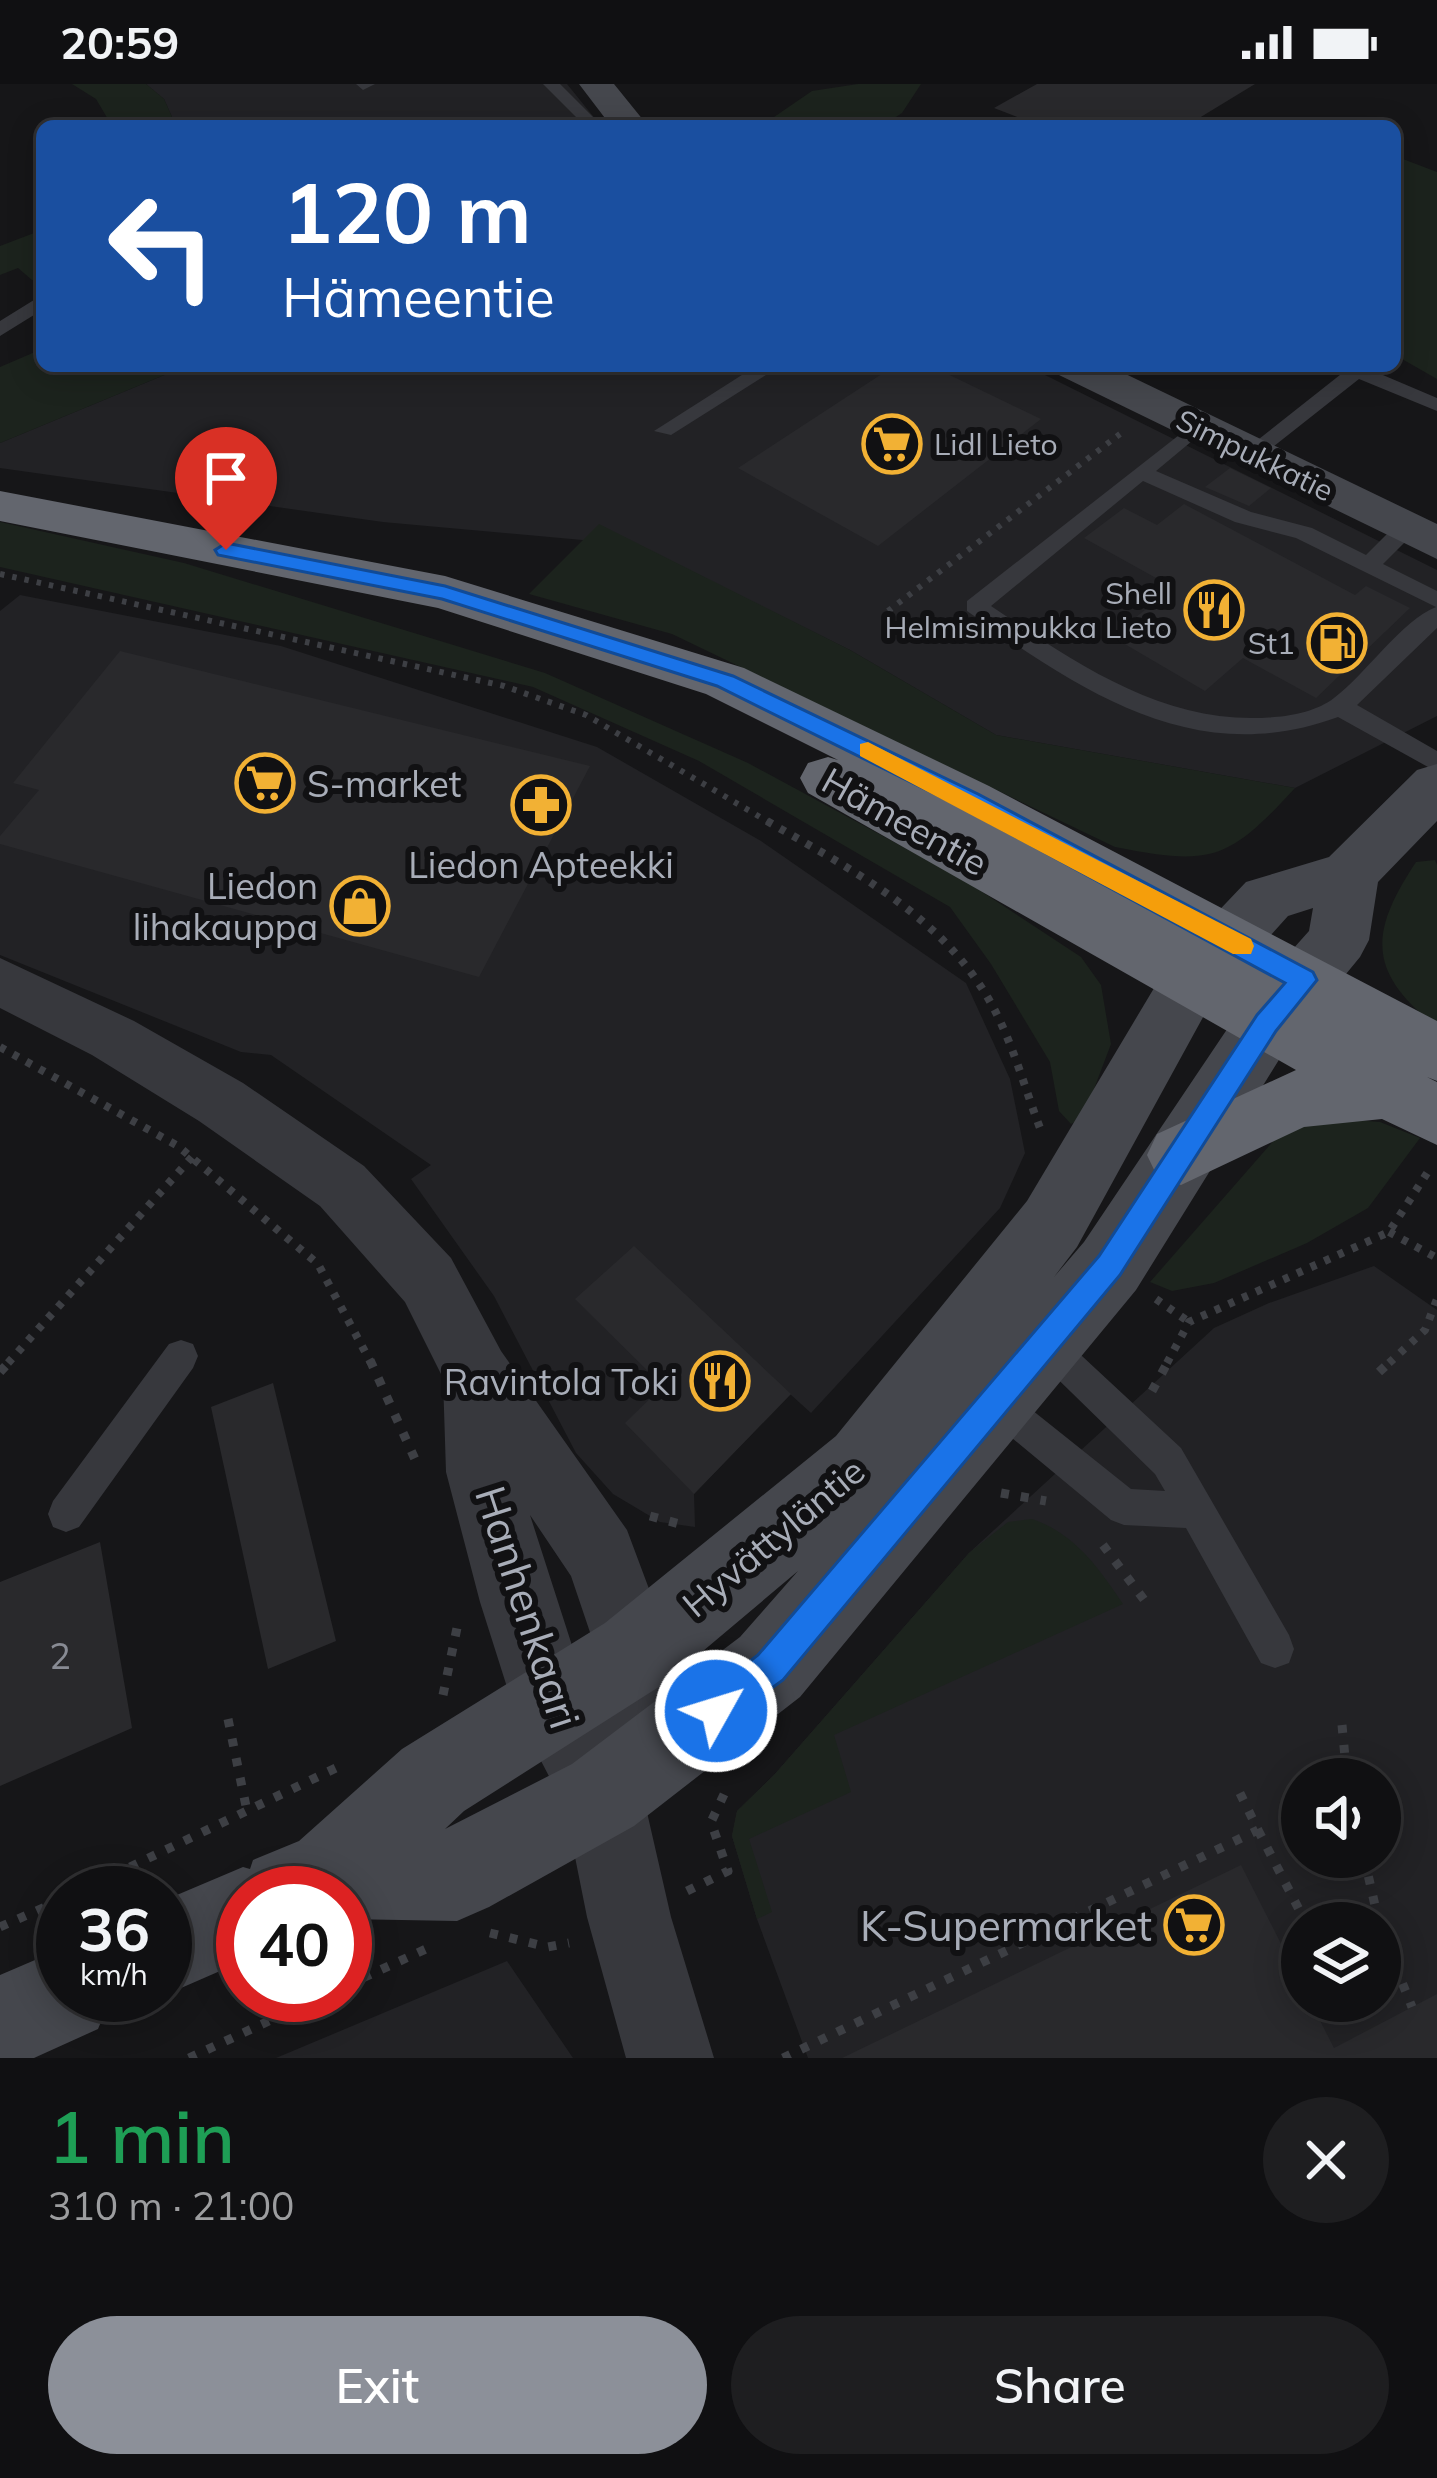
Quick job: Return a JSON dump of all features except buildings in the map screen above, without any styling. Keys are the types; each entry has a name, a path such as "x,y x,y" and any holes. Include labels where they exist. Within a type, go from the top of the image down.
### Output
{"highway":[{"name":"Hämeentie","path":"0,506 445,593 725,681 949,790 1210,961 1285,1001 1424,1105"},
{"path":"1181,1155 1295,1100 1424,1105"}],"street":[{"path":"596,84 625,120"},
{"name":"Simpukkatie","path":"1086,372 1421,536"},
{"path":"1349,874 1432,791"},
{"name":"Hyvättyläntie","path":"329,1866 433,1780 553,1709 635,1653 864,1464 1004,1358 1110,1266 1285,1001 1338,940 1349,874 1267,899 1210,961 1052,1224 1004,1358 770,1667 603,1795 457,1876 372,1880"},
{"name":"Hanhenkaari","path":"0,981 113,1038 203,1091 342,1186 428,1280 477,1375 601,1556 635,1653 603,1795"},
{"name":"Hanhenkaari","path":"477,1375 482,1472 553,1709 603,1795"},
{"path":"603,1795 629,1917 670,2058"},
{"path":"0,2024 36,2008"}],"lane":[{"path":"551,84 587,120"},
{"path":"0,331 36,305"},
{"path":"664,431 760,372"},
{"path":"1252,454 1354,372"},
{"path":"1362,372 1437,405"},
{"path":"1197,427 974,606 1067,669 1157,713 1242,730 1304,725 1340,707 1437,615"},
{"path":"1142,472 1243,517 1304,533 1437,600"},
{"path":"1368,566 1421,536"},
{"path":"1340,707 1432,791"},
{"path":"66,1514 181,1356"},
{"path":"1004,1358 1124,1507 1192,1510"},
{"path":"1004,1358 1168,1461 1275,1649"}],"path":[{"path":"888,611 1127,429"},
{"path":"0,574 504,686 586,715 851,870 936,929 994,1006 1040,1127 1040,1145"},
{"path":"0,1047 192,1157 317,1264 386,1388 428,1490"},
{"path":"1389,1232 1424,1105"},
{"path":"0,1372 192,1157"},
{"path":"1389,1232 1437,1258"},
{"path":"1147,1399 1189,1322 1389,1232"},
{"path":"1379,1372 1425,1330 1437,1299"},
{"path":"644,1513 660,1522 695,1527"},
{"path":"433,1709 445,1691 458,1633 454,1613"},
{"path":"228,1719 247,1811"},
{"path":"1342,1725 1345,1758"},
{"path":"132,1866 362,1755"},
{"path":"1235,1783 1295,1902"},
{"path":"783,2058 1258,1830"},
{"path":"0,1928 36,1911"},
{"path":"1401,1981 1412,2007"},
{"path":"189,2058 267,2022"}],"shaded area":[{"path":"72,84 146,84 164,99 173,120 108,120 96,99"},
{"path":"146,84 567,84 596,120 173,120 164,99"},
{"path":"858,84 921,84 902,113 891,120 770,120 812,91"},
{"path":"1401,158 1437,172 1437,379 1401,358"},
{"path":"36,232 36,280 18,268 0,275 0,246"},
{"path":"36,352 36,372 172,372 0,443 0,367"},
{"path":"172,372 1039,372 1437,570 1437,716 1295,788 996,735 850,650 638,545 383,522 0,468 0,443"},
{"path":"0,522 184,563 545,673 748,763 964,880 1081,957 1101,985 1111,1044 1083,1118 1071,1124 1059,1111 1050,1062 950,907 699,761 533,687 0,567"},
{"path":"599,524 850,650 996,735 1295,788 1252,831 1216,852 1175,856 1115,847 672,634 529,594"},
{"path":"20,595 281,646 597,747 761,841 966,983 1010,1079 1025,1153 1000,1208 811,1413 790,1394 694,1494 695,1527 660,1522 613,1494 576,1453 494,1296 411,1179 431,1165 271,1055 241,1052 0,955 0,611"},
{"path":"1435,860 1437,1027 1398,988 1383,950 1390,910 1401,887 1416,862"},
{"path":"1329,1118 1380,1122 1420,1138 1368,1208 1307,1243 1214,1283 1172,1291 1150,1282 1283,1130"},
{"path":"1374,1266 1437,1310 1437,2058 808,2058 732,1836 737,1811 969,1553 1214,1328"},
{"path":"1032,1519 1073,1543 1123,1604 834,1735 851,1792 749,1839 772,1912 757,1919 732,1836 737,1811 969,1553 1008,1522"},
{"path":"507,1961 573,2058 276,2058 362,2022 372,2022 372,2018"}],"slow traffic":[{"path":"868,750 1242,946"}],"place":[{"name":"Lidl Lieto","path":"892,444"},
{"name":"Shell Helmisimpukka Lieto","path":"1214,610"},
{"name":"St1","path":"1337,643"},
{"name":"S-market","path":"265,783"},
{"name":"Liedon Apteekki","path":"541,805"},
{"name":"Liedon lihakauppa","path":"360,906"},
{"name":"Ravintola Toki","path":"720,1381"},
{"name":"K-Supermarket","path":"1194,1925"}],"route":[{"path":"226,550 445,593 725,681 969,801 1304,980 1267,1023 1110,1266 770,1667 716,1711"}]}
